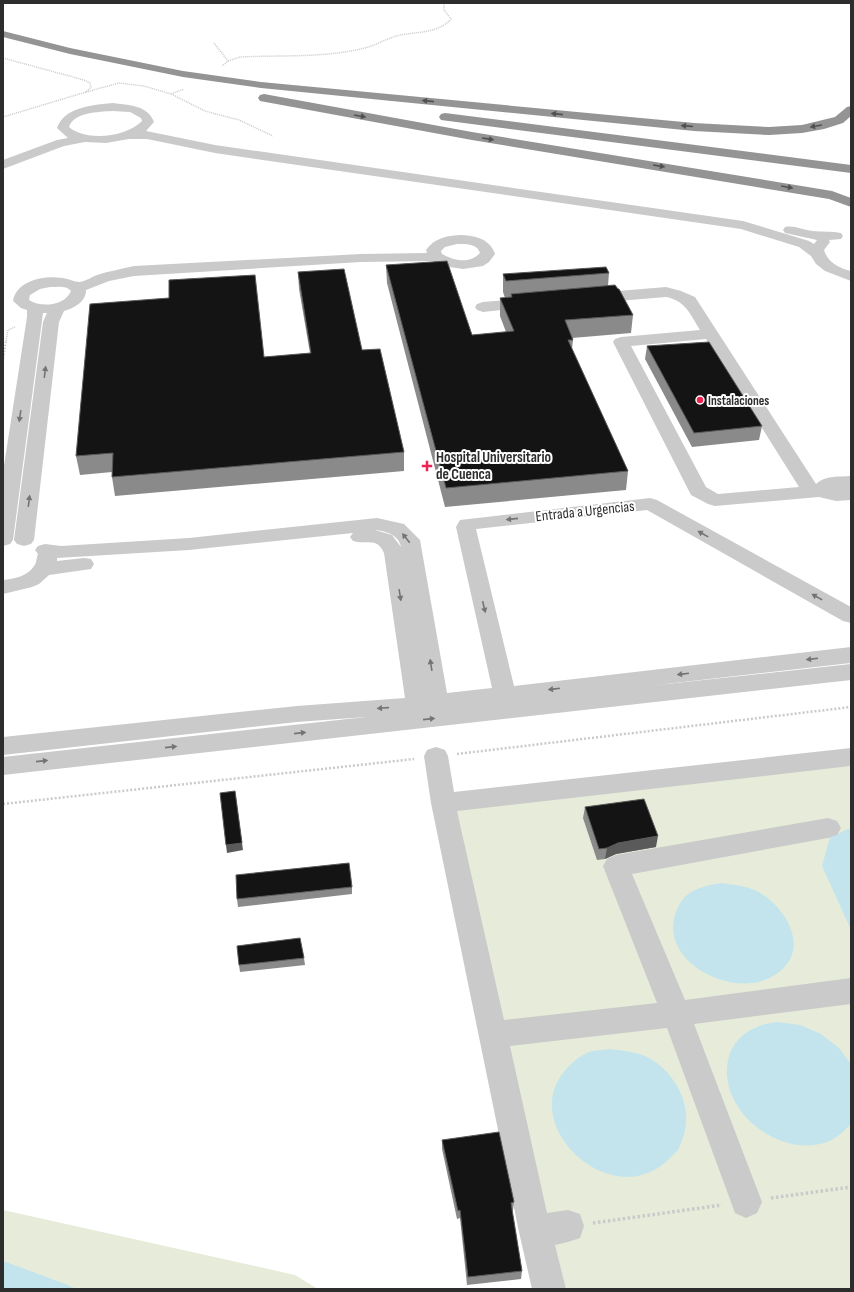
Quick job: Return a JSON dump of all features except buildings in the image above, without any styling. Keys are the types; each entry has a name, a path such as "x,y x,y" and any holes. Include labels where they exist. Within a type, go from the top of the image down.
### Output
{"highway":[{"path":"3,34 141,69 351,106 851,169"},
{"path":"70,51 118,62 148,73 336,112 472,136 808,190 832,196 851,203"},
{"path":"88,56 183,74 261,85 701,127 769,131 802,129 824,125 839,120 851,110"}],"street":[{"path":"3,158 40,144 53,137 64,128 65,121 84,111 118,107 133,109 144,114 157,128 164,131 234,146 723,215 753,220 811,235 836,236 851,234"},
{"path":"129,135 144,128 148,120"},
{"path":"64,128 71,134 86,138 108,139 129,135 147,135 230,151 743,224 804,244 817,253 828,267 851,276"},
{"path":"3,165 61,143 86,138"},
{"path":"817,253 821,244 836,236"},
{"path":"77,288 104,278 134,271 361,258 436,257"},
{"path":"46,282 61,282 74,285 77,288 79,294 74,301 57,308 35,309 24,304 16,294 46,282"},
{"path":"579,299 666,292 676,294 689,300 816,492"},
{"path":"483,307 547,302"},
{"path":"24,540 51,322 57,308"},
{"path":"35,309 36,317 33,323 3,540 24,540 40,545 45,559"},
{"path":"711,334 621,342 698,490 715,500 816,492 836,495 851,494"},
{"path":"816,492 828,483 851,482"},
{"name":"Entrada a Urgencias","path":"505,695 466,527 467,524 650,504 851,616"},
{"path":"45,559 377,536 390,543 394,553 428,704"},
{"path":"3,587 20,584 30,580 45,559"},
{"path":"3,746 297,714 428,704 851,655"},
{"path":"3,766 851,672"},
{"path":"436,756 443,803 535,1232 549,1289"},
{"path":"443,803 851,758"},
{"path":"746,1202 676,1014 616,866 828,828"},
{"path":"493,1035 676,1014 851,991"},
{"path":"535,1232 568,1226"}],"path":[{"path":"219,68 228,61 240,57 337,52 370,47 386,38 430,30 448,23 450,19 444,10 444,3"},
{"path":"214,43 228,61"},
{"path":"3,58 84,80 90,83 91,87 86,92"},
{"path":"3,117 119,83 128,83 171,94 205,111 239,120 273,136"},
{"path":"171,94 185,89"},
{"path":"568,1226 851,1187"}],"green space":[{"path":"851,766 851,1289 564,1289 442,809"},
{"path":"3,1210 295,1275 318,1289 3,1289"}],"water":[{"path":"851,828 851,930 822,866 830,837"},
{"path":"721,883 737,885 757,891 773,903 782,913 789,925 793,937 793,949 789,961 781,971 767,979 752,983 735,983 718,979 702,971 688,960 678,947 673,932 675,915 681,902 687,895 695,890"},
{"path":"777,1022 800,1025 821,1034 839,1048 851,1064 851,1124 839,1135 828,1142 806,1145 787,1143 770,1136 754,1125 741,1111 732,1096 727,1078 728,1060 732,1049 742,1036 752,1030 762,1025"},
{"path":"610,1049 638,1054 654,1061 671,1076 682,1096 686,1118 685,1129 678,1149 662,1165 645,1174 625,1177 604,1173 586,1163 570,1149 558,1131 552,1112 553,1092 563,1073 569,1066 578,1058 589,1052"},
{"path":"3,1261 68,1285 76,1289 3,1289"}],"place":[{"name":"Instalaciones","path":"700,400"},
{"name":"Hospital Universitario de Cuenca","path":"427,466"}]}
